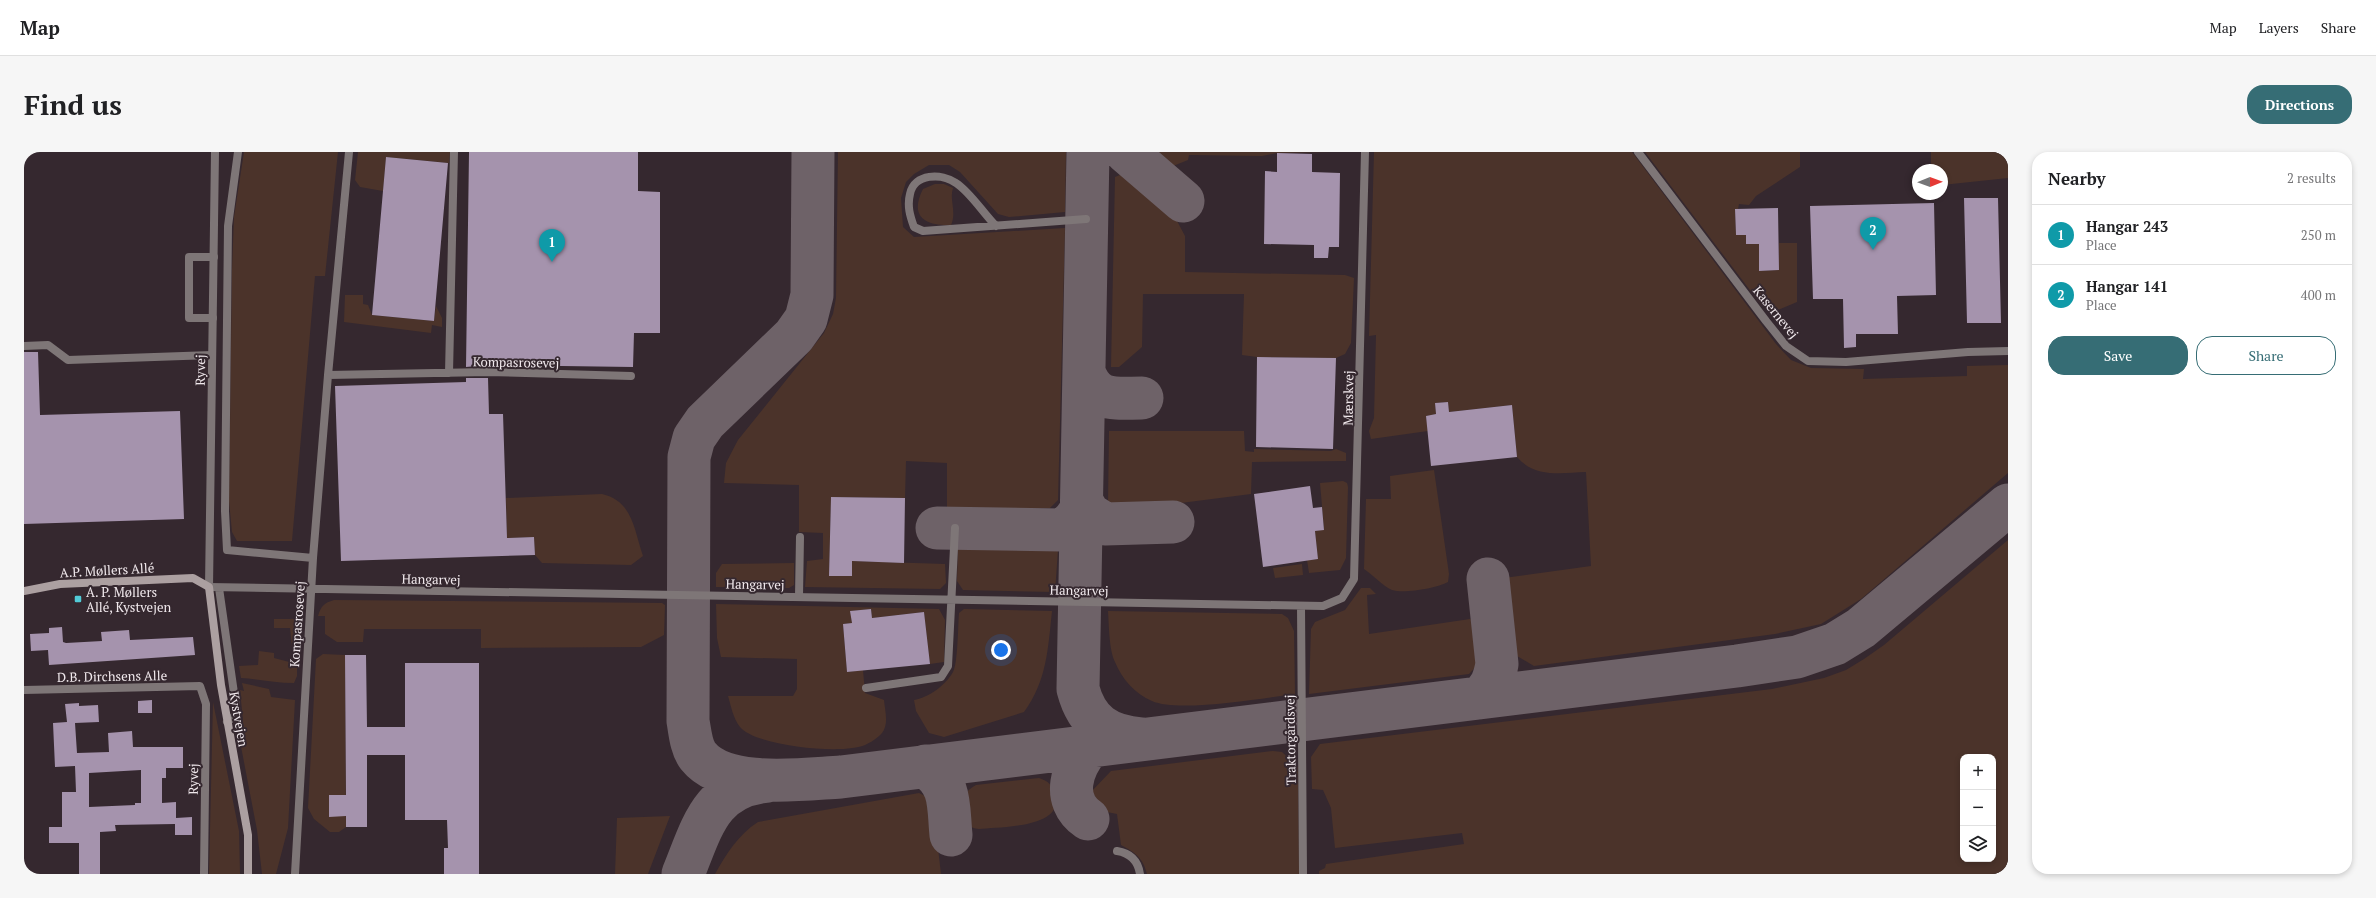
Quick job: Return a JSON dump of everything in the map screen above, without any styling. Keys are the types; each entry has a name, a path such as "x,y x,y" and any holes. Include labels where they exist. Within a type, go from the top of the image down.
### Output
{"street":[{"name":"Ryvej","path":"209,587 215,152"},
{"path":"238,152 228,226 224,511 227,550 313,558"},
{"name":"Kompasrosevej","path":"295,874 313,558 328,375 349,152"},
{"path":"448,373 454,152"},
{"name":"Mærskvej","path":"1301,606 1323,606 1342,598 1354,579 1365,152"},
{"name":"Kasernevej","path":"1638,152 1766,322 1786,346 1808,361 1846,362 1968,352 2008,351"},
{"path":"996,226 957,183 946,177 930,176 918,182 910,192 909,211 914,227 923,231 996,226 1086,219"},
{"path":"213,318 189,318 189,257 214,257"},
{"path":"24,346 48,345 68,360 212,355"},
{"name":"Kompasrosevej","path":"328,375 448,373 631,376"},
{"path":"866,688 941,676 948,666 955,528"},
{"path":"799,596 800,537"},
{"name":"A.P. Møllers Allé","path":"24,591 60,584 192,578 209,587"},
{"name":"Hangarvej","path":"209,587 799,596 1301,606"},
{"name":"Kystvejen","path":"209,587 227,722 248,835 248,874"},
{"path":"219,588 237,714 227,722"},
{"name":"Traktorgårdsvej","path":"1301,606 1303,874"},
{"name":"Ryvej","path":"200,686 206,704 204,874"},
{"name":"D.B. Dirchsens Alle","path":"24,690 200,686"},
{"path":"1116,852 1129,855 1138,865 1140,874"}],"shaded area":[{"path":"244,152 338,152 325,276 315,276 292,541 237,541 232,532 229,501 232,270 234,217"},
{"path":"358,152 450,152 449,163 386,157 383,191 360,187 355,180"},
{"path":"838,152 1066,152 1065,212 1009,217 998,214 960,172 949,165 929,165 914,174 906,182 901,198 903,227 914,237 1065,228 1058,500 1050,508 947,510 947,463 906,461 905,498 831,497 829,575 852,576 852,561 945,564 946,583 940,589 805,587 807,561 823,559 823,533 799,532 799,485 724,483 726,463 738,440 824,333 833,314 836,298"},
{"path":"1157,152 1331,152 1277,153 1262,156 1189,155 1188,160 1173,166"},
{"path":"1374,152 1632,152 1776,344 1791,360 1811,368 1864,369 1863,379 1967,376 1967,366 2008,365 2008,473 1861,599 1821,624 1775,634 1534,666 1517,656 1510,641 1504,578 1591,566 1586,472 1549,473 1524,464 1517,457 1512,405 1449,412 1448,402 1435,403 1436,414 1426,416 1428,431 1371,439 1369,431 1374,418 1376,335 1369,336"},
{"path":"1645,152 1800,152 1800,167 1756,196 1749,205 1739,204 1738,209 1735,209 1736,235 1746,235 1746,244 1759,244 1759,271 1779,270 1779,243 1797,243 1797,302 1778,310 1762,306"},
{"path":"1931,152 2008,152 2008,178 1948,184 1948,164 1931,164"},
{"path":"1125,173 1176,219 1185,236 1185,272 1345,275 1354,278 1351,343 1345,354 1336,358 1257,357 1242,355 1244,294 1143,294 1142,347 1119,367 1111,367 1115,177"},
{"path":"935,184 944,184 953,188 953,220 951,225 934,224 922,218 919,213 919,199 923,189"},
{"path":"345,295 363,295 363,304 368,305 372,315 434,321 436,306 442,318 442,327 432,325 431,333 344,322"},
{"path":"1109,431 1244,431 1245,451 1254,452 1254,449 1331,451 1336,449 1346,453 1346,461 1252,462 1251,494 1173,504 1108,505"},
{"path":"1434,470 1449,574 1448,582 1420,590 1392,590 1364,569 1366,499 1391,499 1390,476"},
{"path":"1343,481 1347,483 1348,487 1346,558 1340,570 1309,573 1307,560 1318,559 1315,531 1324,529 1320,483"},
{"path":"602,494 620,503 631,518 643,556 631,565 542,563 535,555 534,537 507,538 506,498"},
{"path":"2008,540 2008,874 1319,874 1319,871 1325,868 1326,864 1464,844 1462,833 1335,848 1331,808 1323,790 1312,789 1311,757 1320,744 1772,689 1824,678 1846,670 1884,645"},
{"path":"958,548 1058,550 1055,592 963,590 957,581"},
{"path":"794,563 794,585 789,588 716,587 716,573 722,564"},
{"path":"1302,564 1303,575 1275,578 1273,568"},
{"path":"1361,588 1370,588 1376,594 1367,595 1369,634 1470,619 1484,628 1486,635 1486,648 1484,653 1469,674 1309,694 1311,629 1315,622 1345,610"},
{"path":"334,600 662,603 665,605 664,635 641,647 481,648 481,629 364,629 363,642 337,642 325,634 325,616 318,616 323,605"},
{"path":"716,604 939,609 945,620 944,662 930,664 924,612 872,618 871,609 851,611 852,623 843,624 847,672 863,670 865,693 884,700 886,722 882,733 865,745 854,748 820,749 780,744 749,734 740,727 734,716 728,696 793,696 797,689 797,659 721,657 717,638"},
{"path":"964,609 1052,611 1045,664 1038,688 1024,712 944,737 929,733 916,711 914,700 931,694 946,682 953,672 957,653 959,613"},
{"path":"1108,611 1282,614 1288,618 1294,631 1295,694 1221,704 1181,706 1152,701 1135,690 1125,680 1118,668 1113,657"},
{"path":"274,619 299,619 298,647 292,647 290,628 274,628"},
{"path":"259,651 274,653 274,658 297,664 297,676 294,683 241,678 239,666 258,665"},
{"path":"323,654 345,655 346,827 339,832 330,832 314,819 308,808 316,659"},
{"path":"242,683 269,689 271,697 295,700 288,828 276,874 262,874 257,830 239,736 238,723 243,721 240,690 244,691"},
{"path":"213,702 239,831 240,874 209,874"},
{"path":"1273,751 1282,752 1298,767 1299,874 1147,874 1138,856 1121,845 1117,814 1102,811 1090,800 1090,793 1111,771"},
{"path":"1039,778 1051,786 1055,795 1055,806 1050,814 1041,820 1028,824 979,829 971,827 961,817 961,803 964,796 976,785"},
{"path":"919,793 929,798 933,805 941,874 715,874 734,845 751,827 758,822"},
{"path":"670,816 648,874 615,874 617,818"}],"building":[{"path":"469,152 638,152 638,191 660,192 660,333 634,333 633,367 488,365 466,367"},
{"path":"1277,153 1312,154 1312,172 1340,173 1339,247 1329,247 1328,258 1314,258 1314,245 1264,244 1265,171 1277,172"},
{"path":"386,157 448,163 434,321 372,315"},
{"path":"1964,198 1998,198 2001,323 1967,323"},
{"path":"1934,203 1936,295 1897,296 1898,334 1856,334 1856,347 1844,348 1843,299 1813,299 1810,206"},
{"path":"1778,208 1779,270 1759,271 1759,244 1746,244 1746,235 1736,235 1735,209"},
{"path":"24,352 38,352 40,415 180,411 184,519 24,524"},
{"path":"1257,357 1336,358 1333,449 1256,447"},
{"path":"466,378 488,378 489,414 503,414 507,538 534,537 535,555 341,561 335,386 466,382"},
{"path":"1448,402 1449,412 1512,405 1517,457 1431,466 1426,416 1436,414 1435,403"},
{"path":"1310,486 1313,508 1322,507 1324,530 1315,531 1318,559 1263,567 1254,494"},
{"path":"831,497 905,498 904,563 852,561 852,576 829,576"},
{"path":"871,609 872,618 924,612 930,664 847,672 843,624 852,623 850,611"},
{"path":"62,627 63,642 66,643 102,641 101,632 129,630 130,640 193,637 195,655 49,665 48,650 31,651 30,634 49,633 49,628"},
{"path":"345,655 366,655 367,727 405,727 405,663 479,663 479,874 444,874 444,848 448,848 447,820 405,820 405,755 367,755 367,827 346,827 346,816 329,817 329,795 346,795"},
{"path":"152,700 152,713 138,713 138,701"},
{"path":"79,703 79,706 98,705 99,722 75,723 77,753 109,752 108,733 132,731 133,747 183,747 183,768 166,768 166,778 162,778 162,803 176,802 176,818 192,817 192,835 175,835 175,824 115,825 116,831 100,832 100,874 79,874 79,843 49,843 49,827 62,827 62,792 76,792 75,766 55,767 53,723 67,722 65,704","holes":["141,770 141,803 135,803 135,805 89,807 89,773"]}],"taxiway":[{"path":"813,152 812,295 806,319 794,336 705,422 694,438 689,457 688,721 692,744 698,756 710,767 726,774 765,780 841,777 1737,666 1797,657 1835,644 1861,628 2008,505"},
{"path":"1088,152 1078,689 1087,711 1100,726 1118,735 1141,739"},
{"path":"1126,152 1183,201"},
{"path":"1084,372 1094,389 1100,394 1115,398 1142,398"},
{"path":"1082,502 1089,514 1105,524 1173,522"},
{"path":"937,528 1061,530 1074,520 1082,507"},
{"path":"1479,698 1491,683 1495,675 1497,664 1488,579"},
{"path":"1088,819 1079,811 1074,802 1072,783 1074,773 1084,753 1091,745"},
{"path":"925,766 934,773 944,788 949,805 951,835"},
{"path":"683,874 703,826 711,812 721,800 733,791 748,785 768,781"}],"place":[{"name":"Hangar 141","path":"1873,250"},
{"name":"Hangar 243","path":"552,262"},
{"name":"A. P. Møllers Allé, Kystvejen","path":"78,599"}]}
